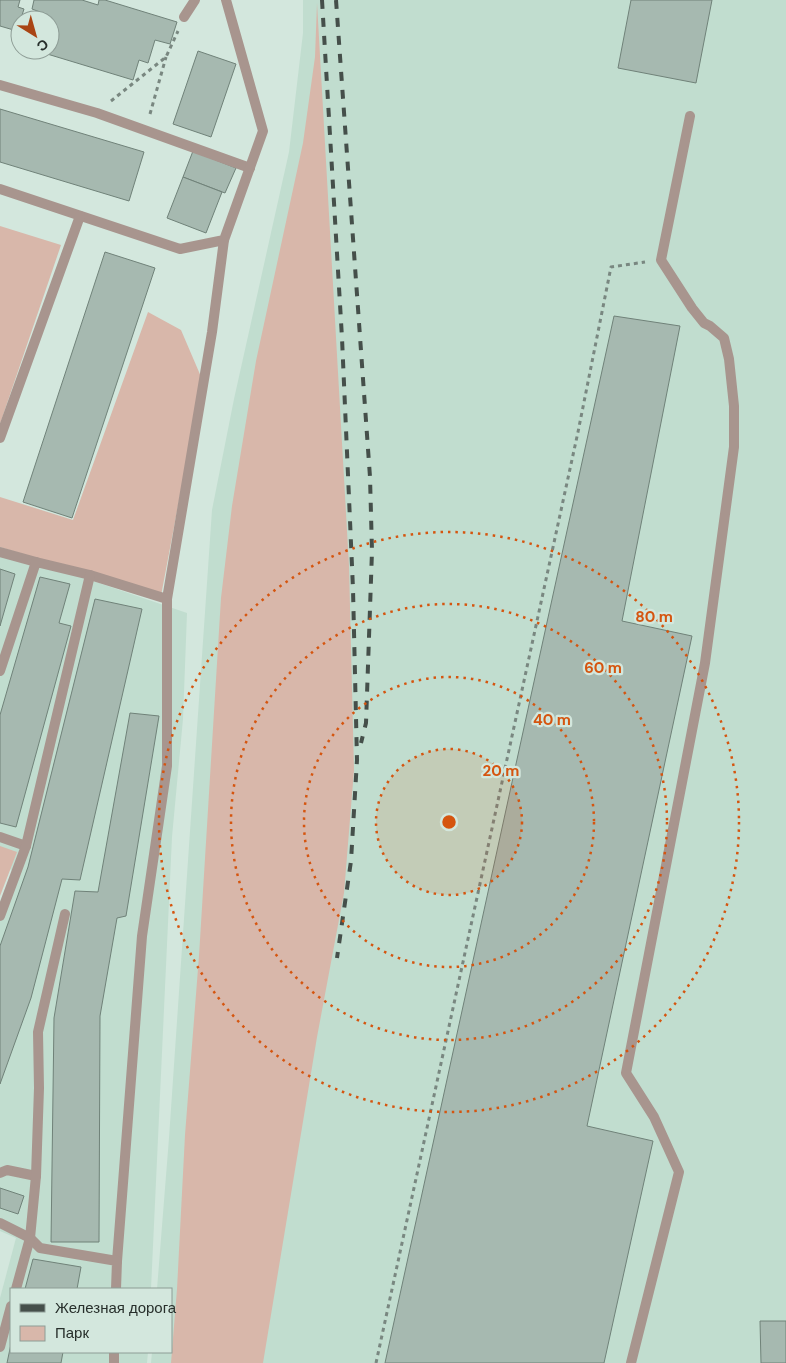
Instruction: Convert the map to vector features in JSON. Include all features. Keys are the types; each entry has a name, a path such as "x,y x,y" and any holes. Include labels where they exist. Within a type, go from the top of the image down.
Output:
{"lane":[{"path":"184,17 196,0"},
{"path":"116,1288 142,936 167,766 167,599 212,332 224,240 263,131 226,0"},
{"path":"0,85 97,113 250,168"},
{"path":"631,1363 679,1172 654,1117 626,1073 705,663 734,447 734,406 729,359 724,338 704,323 660,260 690,116"},
{"path":"0,189 180,249 224,240"},
{"path":"0,438 80,216"},
{"path":"0,552 90,575 167,599"},
{"path":"0,671 36,562"},
{"path":"0,916 26,846 90,575"},
{"path":"0,837 26,846"},
{"path":"16,1288 30,1238 36,1176 39,1088 38,1032 65,914"},
{"path":"0,1173 7,1170 36,1176"},
{"path":"0,1223 30,1238 40,1248 117,1261"},
{"path":"0,1348 10,1310"}],"path":[{"path":"146,130 166,57 184,17"},
{"path":"97,113 166,57"},
{"path":"376,1363 578,432 611,267 660,260"}],"shaded area":[{"path":"303,0 786,0 786,1363 151,1363 152,1353 172,1353 172,1288 157,1288 212,510 234,399 289,152 303,33"},
{"path":"2,550 187,613 183,719 172,837 151,1288 10,1288 10,1353 148,1353 147,1363 0,1363 0,1298 16,1238 0,1231 0,915 17,876 0,859 0,556"}],"green space":[{"path":"317,3 349,566 354,770 344,893 317,1037 263,1363 171,1363 221,598 232,506 256,361 303,143 315,57"},
{"path":"0,226 61,245 0,424"},
{"path":"148,312 181,330 202,379 160,601 90,575 0,547 0,497 73,520"},
{"path":"0,846 17,852 0,896"}],"building":[{"path":"0,0 20,0 18,7 24,10 10,10 10,29 0,26"},
{"path":"34,0 82,0 98,5 99,0 105,0 177,22 170,44 155,40 148,63 139,60 133,80 60,58 60,10 32,9"},
{"path":"631,0 712,0 696,83 618,68"},
{"path":"198,51 236,64 211,137 173,124"},
{"path":"0,109 144,152 129,201 0,162"},
{"path":"193,151 236,168 225,193 183,177"},
{"path":"183,177 222,192 206,233 167,218"},
{"path":"105,252 155,268 72,518 23,502"},
{"path":"614,316 680,326 622,621 692,636 587,1126 653,1141 604,1363 385,1363"},
{"path":"0,569 15,574 0,626"},
{"path":"40,577 70,584 59,623 71,626 16,827 0,823 0,715"},
{"path":"95,599 142,609 80,880 62,879 31,998 0,1084 0,946 28,867"},
{"path":"130,713 159,716 126,916 117,918 100,1016 99,1242 51,1242 54,1018 75,891 98,892"},
{"path":"0,1188 24,1196 18,1214 0,1208"},
{"path":"33,1259 81,1267 77,1288 25,1288"},
{"path":"760,1321 786,1321 786,1363 761,1363"},
{"path":"10,1349 10,1353 63,1353 61,1363 7,1363"}],"railway":[{"path":"322,0 342,338 353,589 357,760 351,861 337,958"},
{"path":"336,0 370,477 372,551 366,723 361,743"}]}
